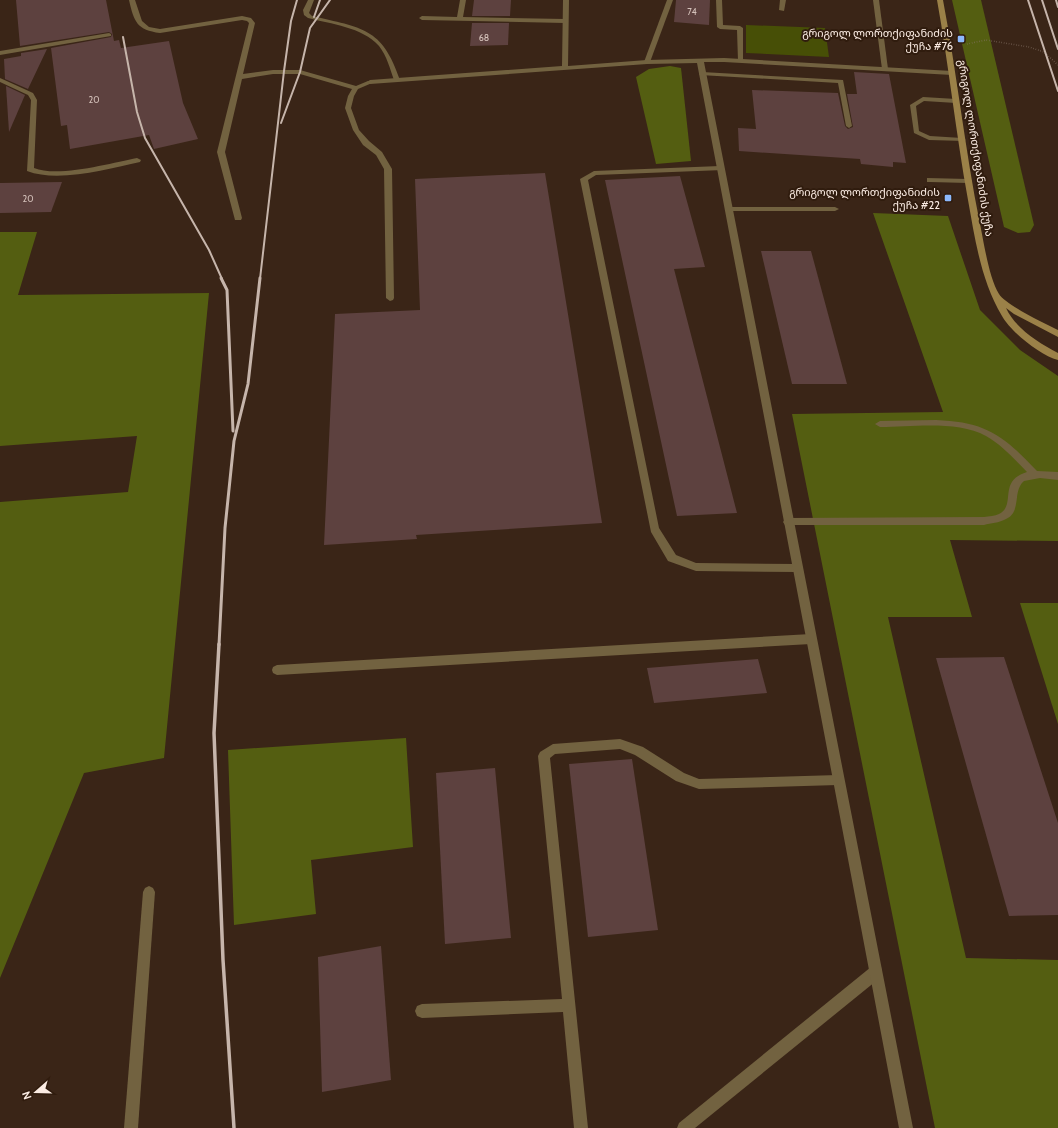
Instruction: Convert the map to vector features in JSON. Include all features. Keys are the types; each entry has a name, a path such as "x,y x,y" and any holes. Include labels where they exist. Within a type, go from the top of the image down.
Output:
{"street":[{"path":"132,0 138,21 143,27 150,30 160,31 242,18 249,19 252,23 221,152 238,218"},
{"path":"311,0 306,10 306,14 310,17 348,27 372,36 386,53 397,80"},
{"path":"460,19 463,0"},
{"path":"565,68 566,0"},
{"path":"647,62 670,0"},
{"path":"719,0 720,27 740,28 741,61"},
{"path":"782,10 783,0"},
{"path":"876,0 885,69"},
{"name":"გრიგოლ ლორთქიფანიძის ქუჩა","path":"940,0 949,48 968,181 985,267 996,297 1007,318 1023,334 1044,350 1058,357"},
{"path":"422,18 565,21"},
{"path":"0,53 109,35"},
{"path":"700,60 906,1128"},
{"path":"390,298 388,169 379,154 366,143 356,130 348,108 351,96 356,88 370,82 647,62 700,60 952,72"},
{"path":"239,77 284,71 300,72 356,88"},
{"path":"702,74 841,81 849,126"},
{"path":"0,80 31,94 34,100 30,169 34,172 63,173 137,160"},
{"path":"956,101 923,99 912,105 916,132 929,138 962,140"},
{"path":"720,168 594,173 584,179 654,529 672,558 696,567 797,568"},
{"path":"930,180 968,181"},
{"path":"728,209 835,209"},
{"path":"996,297 1023,315 1058,334"},
{"path":"880,424 963,424 988,433 1013,452 1034,474"},
{"path":"788,522 984,521 1004,516 1012,507 1014,485 1020,478 1034,474 1058,476"},
{"path":"278,670 811,640"},
{"path":"581,1128 544,756 553,749 620,744 639,751 680,777 699,784 838,780"},
{"path":"131,1128 149,892"},
{"path":"684,1128 876,972"},
{"path":"422,1011 568,1005"}],"path":[{"path":"949,48 986,40 1004,42 1044,52 1058,65"}],"green space":[{"path":"952,0 981,0 1034,225 1030,232 1018,233 1004,227"},
{"path":"746,25 825,28 829,57 746,53"},
{"path":"670,66 681,68 691,161 656,164 636,77 649,69"},
{"path":"873,213 948,216 980,310 1020,350 1058,376 1058,541 950,540 972,617 888,617 966,958 1058,960 1058,1128 935,1128 792,414 943,412"},
{"path":"0,232 37,232 18,295 209,293 164,758 84,773 0,978 0,502 128,492 137,436 0,446"},
{"path":"1020,603 1058,603 1058,724"},
{"path":"406,738 413,847 311,860 316,914 234,925 228,750"}],"building":[{"path":"16,0 106,0 114,41 119,40 121,48 169,41 183,103 198,139 154,149 149,135 70,149 67,125 61,126 51,48 111,37 112,34 109,32 20,46"},
{"path":"474,0 511,0 510,16 472,16"},
{"path":"676,0 710,0 709,25 674,22"},
{"path":"472,23 509,23 508,45 470,46"},
{"path":"47,49 28,89 5,79 4,59 21,56 21,53"},
{"path":"854,72 889,74 906,163 893,162 893,167 861,164 860,159 739,151 738,128 756,129 752,90 838,93 845,126 848,129 853,127 847,94 857,94"},
{"path":"6,86 25,95 9,132"},
{"path":"545,173 602,523 416,535 417,539 324,545 335,314 420,310 415,179"},
{"path":"680,176 705,267 674,269 737,513 677,516 605,180"},
{"path":"62,182 51,212 0,213 0,183"},
{"path":"761,251 811,251 847,384 792,384"},
{"path":"1004,657 1058,823 1058,915 1009,916 936,658"},
{"path":"758,659 767,693 654,703 647,668"},
{"path":"632,759 658,930 588,937 569,764"},
{"path":"495,768 511,938 445,944 436,773"},
{"path":"381,946 391,1080 322,1092 318,957"}],"railway":[{"path":"260,279 284,71 291,21 297,0"},
{"path":"314,17 320,0"},
{"path":"281,123 300,72 310,28 330,0"},
{"path":"1028,0 1058,91"},
{"path":"1042,0 1058,49"},
{"path":"1056,0 1058,7"},
{"path":"123,37 137,112 145,138 209,250 222,279"},
{"path":"221,278 227,290 233,431"},
{"path":"219,645 225,528 234,441 248,384 260,278"},
{"path":"219,644 214,733 223,960 234,1128"}],"place":[{"name":"გრიგოლ ლორთქიფანიძის ქუჩა #76","path":"961,39"},
{"name":"გრიგოლ ლორთქიფანიძის ქუჩა #22","path":"948,198"}]}
